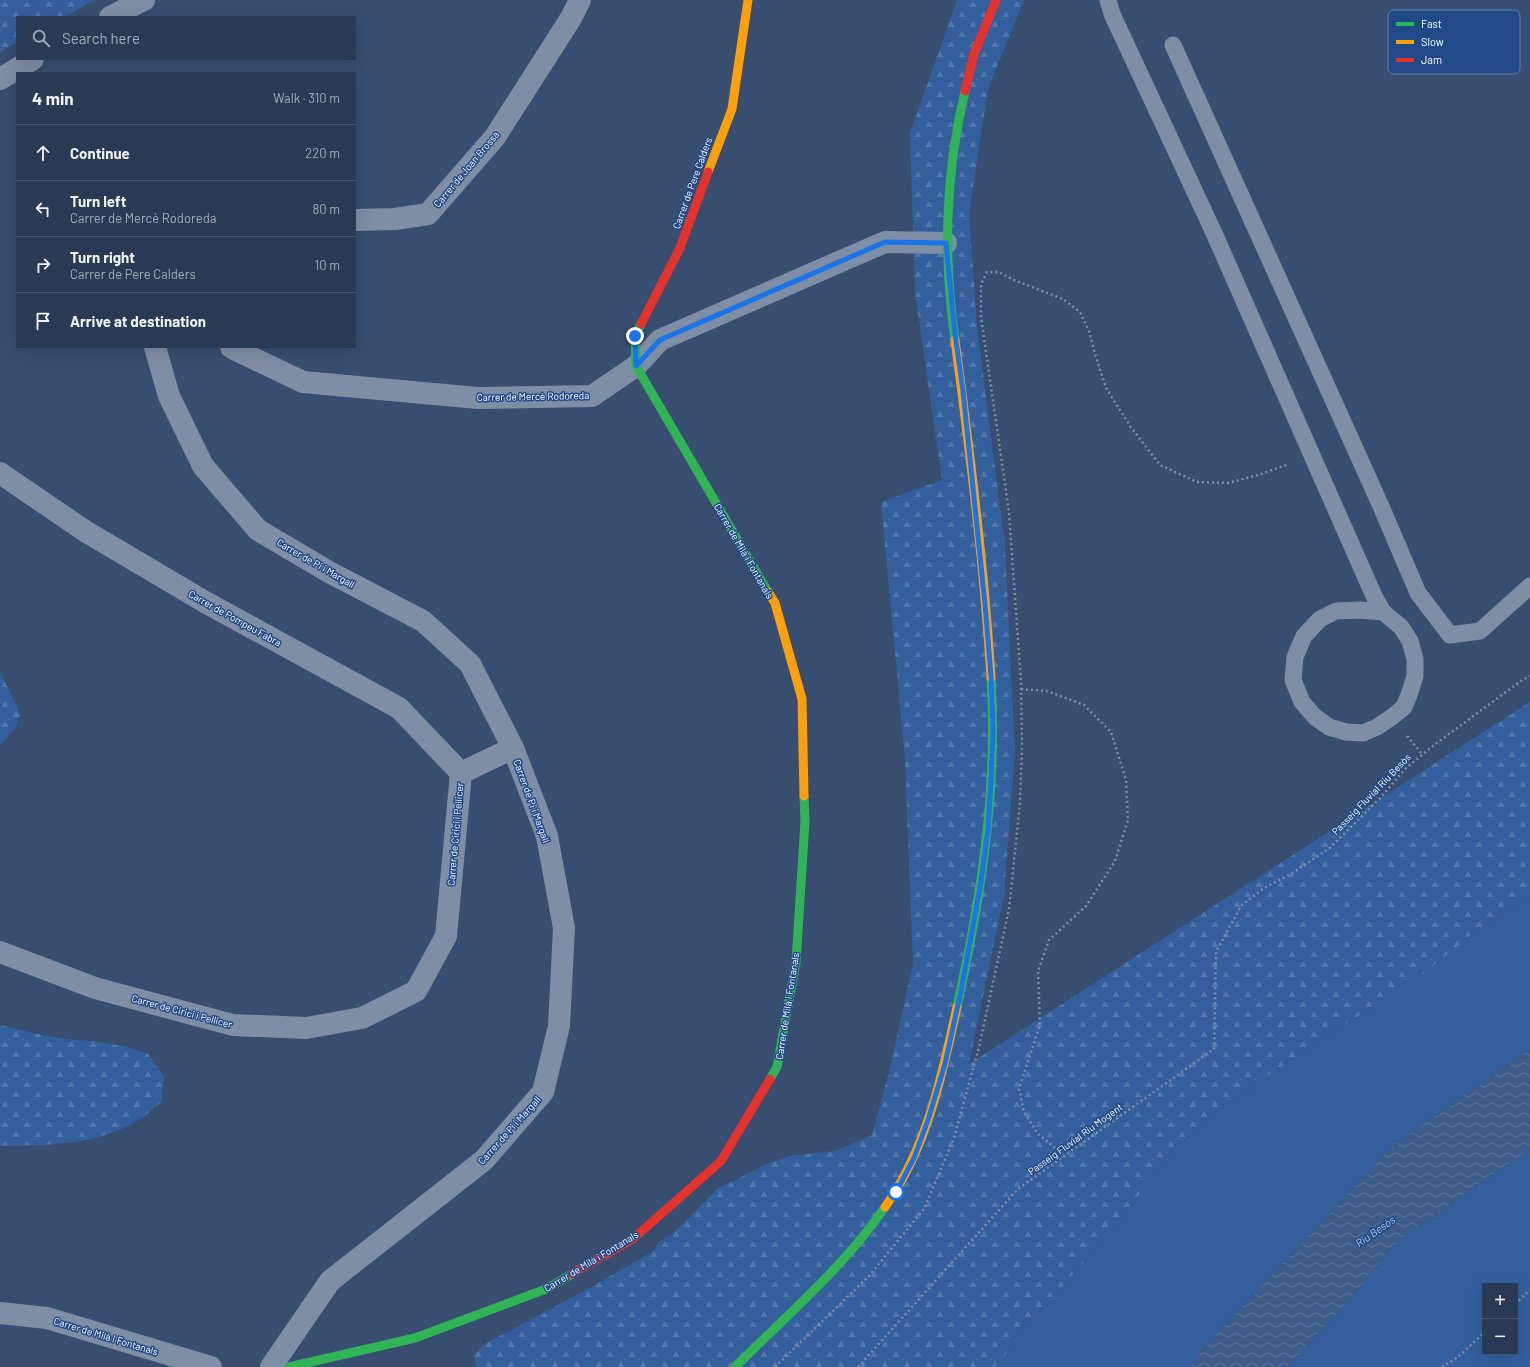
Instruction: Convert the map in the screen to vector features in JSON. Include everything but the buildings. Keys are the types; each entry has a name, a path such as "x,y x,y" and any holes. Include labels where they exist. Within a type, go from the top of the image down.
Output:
{"street":[{"path":"112,16 144,0"},
{"name":"Carrer de Joan Brossa","path":"356,220 395,219 428,214 496,137 571,18 580,0"},
{"name":"Carrer de Pere Calders","path":"636,366 635,336 680,248 732,109 748,0"},
{"path":"736,1367 850,1252 896,1192 914,1158 928,1120 945,1064 961,991 981,882 988,830 993,730 991,676 985,604 946,243 948,190 954,140 973,57 996,0"},
{"path":"0,79 31,60"},
{"name":"Carrer de Mercè Rodoreda","path":"233,348 302,382 478,398 592,396 636,366 660,340 885,242 946,243"},
{"name":"Carrer de Pi i Margall","path":"155,348 169,396 203,466 258,530 329,572 423,621 470,664 512,748 547,836 564,928 559,1026 543,1092 484,1160 330,1281 270,1367"},
{"name":"Carrer de Milà i Fontanals","path":"289,1367 415,1338 546,1289 634,1238 721,1161 777,1067 796,962 805,821 802,699 775,603 636,366"},
{"name":"Carrer de Pompeu Fabra","path":"0,473 85,531 205,602 398,708 461,773"},
{"name":"Carrer de Cirici i Pellicer","path":"0,952 95,988 233,1025 306,1028 362,1018 416,991 446,936 461,773 512,748"},
{"name":"Carrer de Milà i Fontanals","path":"0,1313 47,1318 211,1367"}],"lane":[{"path":"1108,0 1112,14 1214,233 1374,596 1383,612 1401,627 1410,641 1415,659 1415,676 1404,706 1392,717 1377,727 1363,733 1346,732 1329,727 1315,717 1302,702 1293,680 1295,657 1304,636 1320,619 1336,611 1360,610 1383,612"},
{"path":"1172,45 1380,504 1418,593 1450,634 1480,630 1530,586"}],"path":[{"name":"Passeig Fluvial Riu Besòs","path":"1241,906 1264,888 1291,874 1331,847 1382,796 1405,769 1434,745 1530,676"},
{"path":"1021,689 1047,691 1084,705 1111,732 1126,780 1128,820 1115,861 1086,906 1049,940 1038,971 1040,1025 1019,1089 1024,1112 1038,1134 1065,1156"},
{"name":"Passeig Fluvial Riu Mogent","path":"858,1367 1018,1189 1214,1049 1216,952 1241,906"},
{"path":"1518,1301 1530,1290"},
{"path":"1442,1367 1458,1357 1482,1335"}],"green space":[{"path":"0,0 95,0 66,16 16,16 16,43 0,52"},
{"path":"957,0 1024,0 988,89 969,213 977,326 1005,547 1015,752 1004,895 969,1064 1530,702 1530,896 1502,916 1472,934 1423,974 1396,993 1318,1041 1242,1094 1216,1113 1171,1152 1120,1221 1052,1298 1018,1330 1005,1355 995,1367 476,1367 474,1355 483,1345 586,1290 652,1252 660,1241 672,1234 717,1189 767,1164 793,1155 836,1151 872,1135 890,1068 913,964 905,760 881,502 942,480 915,292 910,133"},
{"path":"0,673 20,715 15,728 0,746"},
{"path":"1530,896 1530,1049 1394,1145 1208,1343 1191,1367 995,1367 1005,1355 1018,1330 1052,1298 1120,1221 1171,1152 1216,1113 1242,1094 1318,1041 1372,1008 1472,934 1502,916"},
{"path":"0,1025 65,1039 93,1041 124,1046 148,1054 164,1076 161,1102 137,1121 121,1129 87,1140 53,1144 0,1146"},
{"path":"1530,1149 1530,1367 1287,1367 1354,1295 1392,1247 1411,1231 1438,1215 1463,1195"}],"water":[{"name":"Riu Besòs","path":"1530,1049 1530,1149 1463,1195 1438,1215 1411,1231 1392,1247 1354,1295 1287,1367 1191,1367 1208,1343 1394,1145"}],"traffic: fast":[{"path":"955,340 949,277 948,215 953,154 965,91"},
{"path":"641,324 635,336 636,366 768,592"},
{"path":"957,1007 966,966 986,843 992,761 993,720 991,678"},
{"path":"770,1079 777,1067 796,962 805,821 804,796"},
{"path":"735,1367 833,1271 869,1229 885,1207"},
{"path":"289,1367 415,1338 546,1289 572,1274"}],"traffic: slow":[{"path":"708,172 732,109 748,0"},
{"path":"955,340 985,593 991,678"},
{"path":"768,592 775,603 802,699 804,796"},
{"path":"885,1207 900,1184 912,1161 922,1136 939,1085 957,1007"}],"traffic: jam":[{"path":"965,91 974,54 996,0"},
{"path":"641,324 680,248 708,172"},
{"path":"572,1274 634,1238 721,1161 770,1079"}],"route":[{"path":"635,336 636,366 660,340 885,242 946,243 985,604 991,676 993,730 991,781 988,830 981,882 961,991 945,1064 928,1120 914,1158 896,1192"}]}
